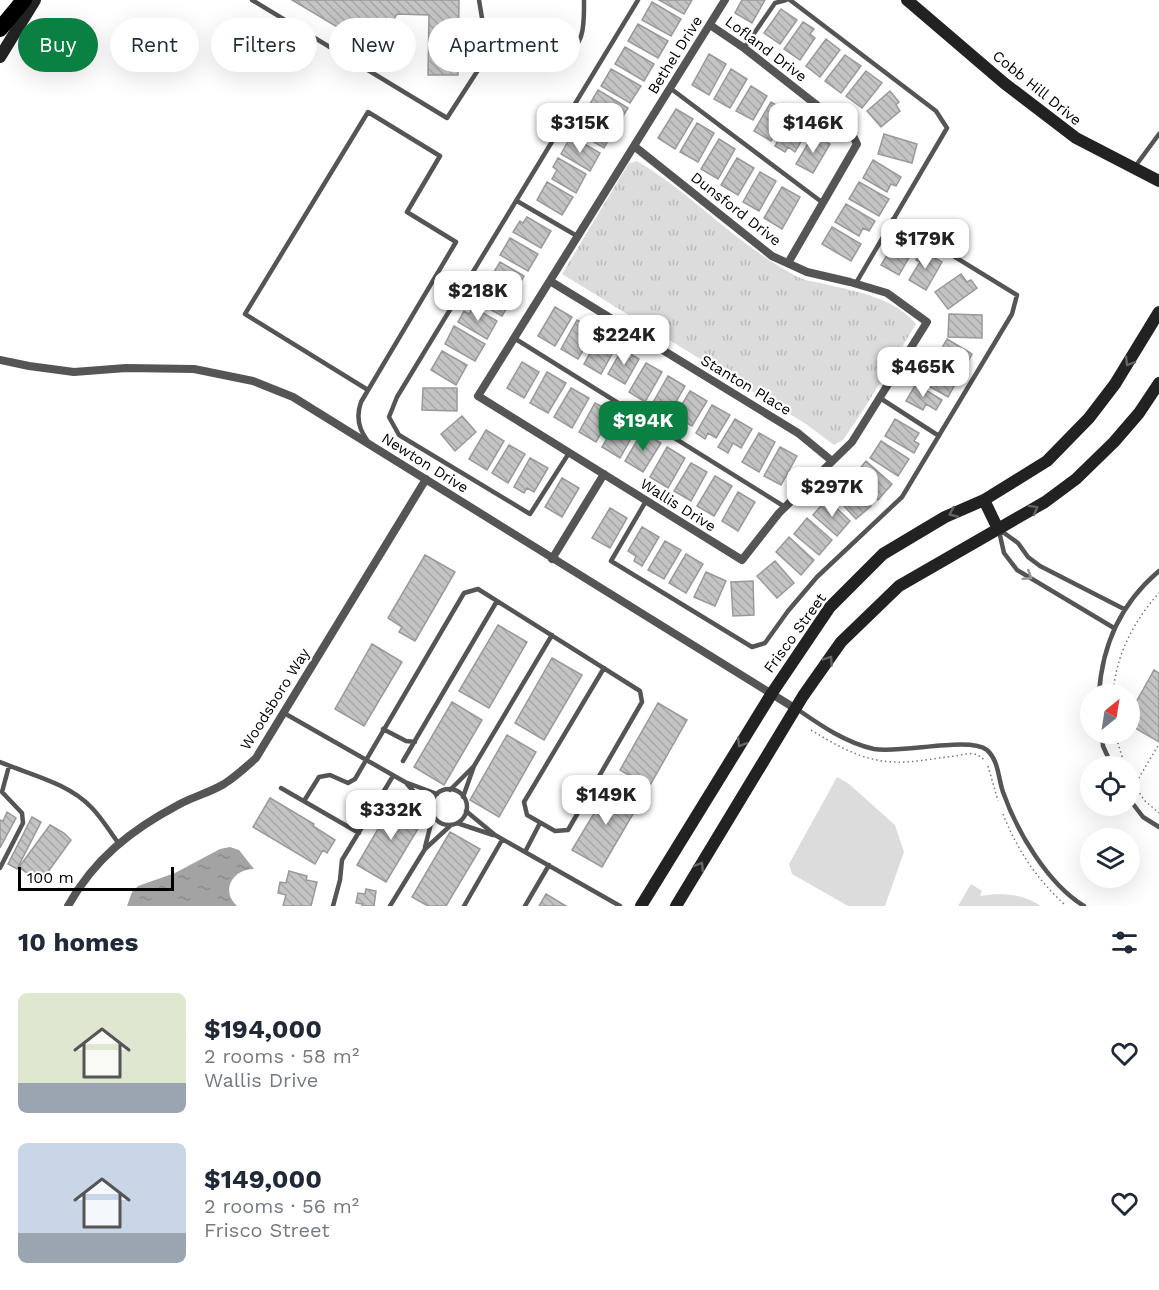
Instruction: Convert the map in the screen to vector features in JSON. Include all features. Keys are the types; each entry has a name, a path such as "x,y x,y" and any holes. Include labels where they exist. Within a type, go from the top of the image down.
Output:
{"highway":[{"path":"0,29 24,0"}],"street":[{"path":"0,57 35,0"},
{"name":"Cobb Hill Drive","path":"907,0 1004,82 1076,138 1159,181"},
{"name":"Bethel Drive","path":"478,396 723,1"},
{"name":"Lofland Drive","path":"710,25 744,48 851,132 857,144 823,203"},
{"name":"Dunsford Drive","path":"634,146 772,256 807,272 887,293 927,322 880,398"},
{"path":"788,263 823,203"},
{"name":"Stanton Place","path":"550,281 798,433 832,461"},
{"name":"Frisco Street","path":"641,906 772,693 830,607 883,554 945,517 984,500 1047,461 1089,418 1115,384 1159,312"},
{"name":"Newton Drive","path":"0,360 74,372 126,368 194,369 253,381 292,397 796,709"},
{"path":"676,906 796,709 841,642 899,586 1045,502 1076,479 1114,442 1139,413 1159,383"},
{"name":"Wallis Drive","path":"478,396 742,560 785,507"},
{"path":"785,507 852,442 880,398"},
{"path":"552,558 604,474"},
{"name":"Woodsboro Way","path":"68,906 88,873 119,844 148,822 179,804 224,784 256,758 426,479"},
{"path":"984,500 998,529"}],"lane":[{"path":"252,0 447,118 476,72"},
{"path":"479,0 482,18"},
{"path":"580,40 584,23 584,0"},
{"path":"569,453 530,514 399,435 389,417 397,396 638,0"},
{"path":"744,48 775,3 788,0 936,111 947,128 856,284"},
{"path":"670,88 823,203"},
{"path":"368,390 245,314 368,112 440,156 407,212 456,242 359,408 361,431 373,446"},
{"path":"1134,169 1159,134"},
{"path":"517,201 578,236"},
{"path":"646,501 611,561 752,647 765,643 817,577 902,497 1012,314 1017,295 893,219"},
{"path":"514,338 785,507"},
{"path":"880,398 939,436"},
{"path":"998,529 1018,543 1040,566 1124,609"},
{"path":"998,529 1004,553 1017,570 1114,628"},
{"path":"1100,684 1101,670 1114,628 1124,609 1148,580 1159,571"},
{"path":"304,801 319,777 330,775 348,783 355,778 464,593 478,589 552,635 604,668 640,691 642,702 568,830 555,831 527,815 524,802 604,668"},
{"path":"404,761 497,601"},
{"path":"390,906 425,849 451,825 458,823 464,817 466,811 463,796 474,766 552,635"},
{"path":"796,709 849,741 874,749 901,751 970,744 985,749 995,759 1003,792 1026,842 1071,898 1084,906"},
{"path":"284,713 393,776 437,794"},
{"path":"383,729 406,741 415,742"},
{"path":"0,762 61,786 78,796 94,809 119,844"},
{"path":"0,868 23,823 22,813 1,793 9,766"},
{"path":"425,849 432,813 431,804 437,794 450,789 474,766"},
{"path":"333,906 340,880 342,860 393,776"},
{"path":"405,782 439,822 451,825"},
{"path":"281,788 359,833"},
{"path":"450,789 463,796"},
{"path":"466,811 502,840 620,906"},
{"path":"1140,813 1159,827"},
{"path":"458,823 495,835"},
{"path":"525,852 540,823"},
{"path":"464,906 502,840"},
{"path":"525,906 549,865"}],"path":[{"path":"1114,684 1125,644 1140,616 1159,593"},
{"path":"1140,776 1159,744"},
{"path":"1140,794 1159,813"}],"green space":[{"path":"637,161 678,189 776,265 804,280 862,293 886,302 897,307 916,324 843,440 834,445 806,424 562,274 629,163"},
{"path":"837,777 849,784 895,825 904,852 885,906 848,906 792,874 789,864"},
{"path":"971,884 982,891 980,896 1012,895 1041,906 958,906"}],"water":[{"path":"230,847 239,850 254,869 240,873 231,882 230,893 237,906 127,906 132,892 138,886 175,873 220,849"}],"building":[{"path":"292,0 459,0 459,18 429,18 429,15 397,14 395,18 329,18 329,22"},
{"path":"659,0 692,0 684,14"},
{"path":"742,0 765,0 752,23 735,13"},
{"path":"652,2 681,19 671,36 642,20"},
{"path":"781,9 797,20 780,44 764,33"},
{"path":"803,22 814,29 810,34 815,38 800,60 784,49"},
{"path":"638,24 668,41 658,58 628,41"},
{"path":"826,39 840,50 820,77 806,66"},
{"path":"625,47 654,64 644,81 615,64"},
{"path":"709,54 726,64 709,95 692,85"},
{"path":"845,55 861,66 841,93 825,81"},
{"path":"611,69 641,86 630,103 601,86"},
{"path":"731,69 747,79 730,108 714,99"},
{"path":"866,71 882,83 862,108 846,96"},
{"path":"428,72 458,72 458,75 428,75"},
{"path":"751,86 767,96 753,120 736,111"},
{"path":"598,90 628,108 617,126 587,109"},
{"path":"890,91 899,102 896,105 900,111 881,127 867,111"},
{"path":"771,102 788,112 771,141 754,131"},
{"path":"676,109 693,119 675,149 658,138"},
{"path":"585,114 614,130 604,148 575,131"},
{"path":"792,118 809,128 795,152 788,147 785,152 775,146"},
{"path":"697,123 714,133 698,162 680,152"},
{"path":"884,134 917,144 912,163 878,154"},
{"path":"813,135 830,144 813,173 796,164"},
{"path":"571,136 600,153 590,171 561,154"},
{"path":"719,139 735,149 718,179 701,169"},
{"path":"558,158 586,174 576,193 552,179 557,170 553,167"},
{"path":"737,158 754,168 738,195 721,185"},
{"path":"873,160 901,177 896,186 891,184 887,192 863,178"},
{"path":"760,172 776,181 759,211 743,202"},
{"path":"547,182 573,197 562,215 537,200"},
{"path":"859,182 889,199 879,216 849,199"},
{"path":"782,187 800,197 782,229 764,218"},
{"path":"846,204 875,221 869,231 863,228 859,236 835,222"},
{"path":"527,217 551,231 541,248 513,232 520,221 523,223"},
{"path":"832,227 861,244 851,261 822,244"},
{"path":"898,237 915,247 899,275 881,265"},
{"path":"510,238 538,254 528,271 500,255"},
{"path":"922,250 942,262 926,290 909,280 920,262 916,260"},
{"path":"500,262 524,276 514,294 489,280"},
{"path":"961,274 967,282 971,280 977,288 948,309 935,292"},
{"path":"482,282 512,299 502,316 472,299"},
{"path":"473,307 497,321 487,339 458,322 464,311 469,314"},
{"path":"555,307 572,317 555,346 538,336"},
{"path":"949,314 982,315 982,338 948,337"},
{"path":"577,320 595,330 578,359 561,349"},
{"path":"454,326 485,344 475,361 445,344"},
{"path":"600,335 617,345 601,374 584,364"},
{"path":"947,339 972,354 961,375 935,360"},
{"path":"622,349 639,359 625,384 608,374"},
{"path":"442,351 467,365 456,385 431,370"},
{"path":"522,362 539,372 524,398 507,388"},
{"path":"929,362 958,379 948,397 918,380"},
{"path":"646,363 662,372 645,402 629,392"},
{"path":"547,372 566,383 548,413 530,403"},
{"path":"668,376 685,386 668,416 651,406"},
{"path":"916,384 942,400 936,410 926,404 923,410 906,401"},
{"path":"423,388 457,388 457,411 422,410"},
{"path":"571,388 589,398 572,428 554,417"},
{"path":"690,391 707,401 692,426 675,416"},
{"path":"595,403 607,409 604,414 610,418 596,442 579,432"},
{"path":"712,405 730,415 716,438 708,433 705,439 696,433"},
{"path":"462,416 476,432 455,451 441,434"},
{"path":"619,418 637,428 620,458 602,447"},
{"path":"735,419 752,429 741,448 733,443 728,453 718,447"},
{"path":"895,419 919,433 914,441 919,444 914,453 885,436"},
{"path":"486,430 504,441 487,470 469,459"},
{"path":"642,432 661,443 643,472 625,461"},
{"path":"759,433 775,442 759,472 742,462"},
{"path":"881,441 909,459 898,476 870,458"},
{"path":"509,445 525,454 508,483 492,473"},
{"path":"667,447 685,458 668,488 650,477"},
{"path":"780,447 797,456 781,485 764,476"},
{"path":"530,458 548,468 534,492 527,488 524,493 514,487"},
{"path":"866,461 892,484 878,500 852,478"},
{"path":"691,463 707,472 691,501 674,491"},
{"path":"715,476 732,486 714,516 697,506"},
{"path":"562,478 579,488 562,517 545,507"},
{"path":"848,481 871,506 856,519 833,494"},
{"path":"738,492 755,502 738,531 722,521"},
{"path":"827,499 850,521 837,536 813,515"},
{"path":"610,508 627,518 610,548 592,538"},
{"path":"807,518 832,540 819,555 794,534"},
{"path":"642,527 659,537 642,566 634,561 636,556 628,551"},
{"path":"789,537 814,560 801,575 776,552"},
{"path":"665,541 681,550 664,579 648,570"},
{"path":"686,554 703,564 686,593 669,583"},
{"path":"425,555 455,572 415,641 399,632 402,627 388,618"},
{"path":"775,561 794,583 777,598 757,576"},
{"path":"706,572 726,581 715,606 694,597"},
{"path":"753,581 754,615 733,616 731,582"},
{"path":"498,625 527,642 489,708 459,691"},
{"path":"372,644 402,662 364,726 335,709"},
{"path":"552,658 582,675 544,740 515,723"},
{"path":"1154,670 1159,673 1159,742 1140,731 1140,695"},
{"path":"452,702 482,720 444,785 414,767"},
{"path":"658,703 687,720 649,787 620,770"},
{"path":"507,735 536,752 499,817 470,800"},
{"path":"611,785 640,802 602,867 572,850"},
{"path":"270,798 314,824 313,826 335,840 327,853 323,850 315,864 253,827"},
{"path":"395,800 425,817 386,882 357,865"},
{"path":"7,812 16,818 0,848 0,820 3,821"},
{"path":"32,817 41,822 17,869 8,864"},
{"path":"50,825 71,840 40,883 19,867"},
{"path":"450,832 480,849 446,906 428,906 412,897"},
{"path":"289,871 307,876 306,880 317,882 311,906 283,906 286,895 278,893 280,882 286,883"},
{"path":"366,889 376,891 374,906 362,906 356,903 358,893 365,894"},
{"path":"546,894 566,906 539,906"}]}
